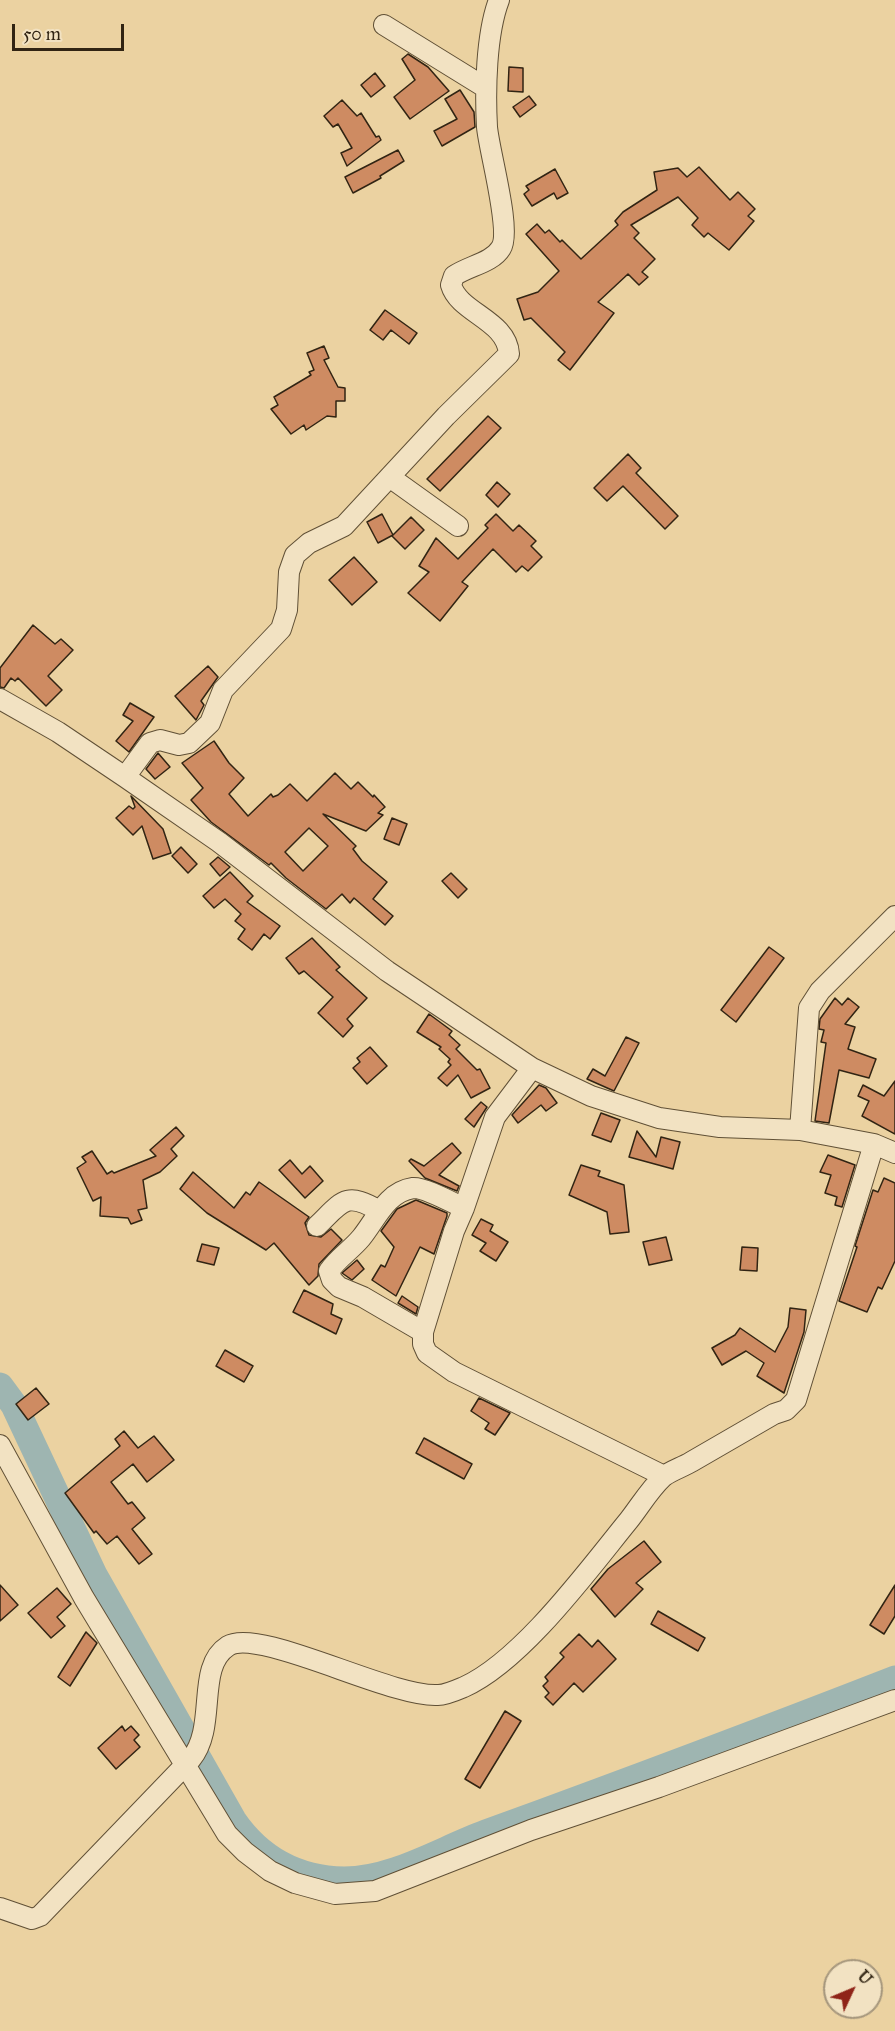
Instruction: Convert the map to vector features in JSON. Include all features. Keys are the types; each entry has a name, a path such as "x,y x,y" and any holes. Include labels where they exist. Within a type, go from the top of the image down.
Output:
{"street":[{"path":"125,777 150,743 160,740 180,745 189,743 210,723 223,690 280,629 286,615 289,572 295,555 309,543 339,530 391,478 446,416 509,354 508,346 494,327 485,317 459,300 451,285 454,276 496,255 504,243 504,225 487,128 486,88 499,0"},
{"path":"384,24 486,88"},
{"path":"391,478 458,526"},
{"path":"0,699 58,732 125,777 219,843 387,971 532,1068 591,1096 659,1118 720,1127 800,1130 874,1144 895,1153"},
{"path":"800,1130 809,1008 820,992 895,916"},
{"path":"532,1068 495,1117 454,1231 423,1332 423,1344 427,1353 454,1372 664,1476"},
{"path":"0,1908 32,1919 40,1916 193,1757 206,1729 210,1674 218,1658 229,1646 246,1642 413,1693 440,1696 466,1686 512,1654 543,1622 664,1476 774,1414 786,1410 796,1400 874,1144"},
{"path":"423,1332 363,1297 339,1287 332,1280 329,1271 362,1236 378,1210 395,1196 414,1188 464,1208"},
{"path":"317,1226 342,1203 352,1199 359,1199 378,1210"},
{"path":"0,1445 143,1699 193,1757 198,1790 227,1834 261,1865 295,1883 335,1894 375,1891 531,1830 659,1787 895,1700"}],"building":[{"path":"408,54 428,67 449,91 410,119 394,97 415,80 402,59"},
{"path":"509,67 523,68 523,92 508,91"},
{"path":"375,73 385,86 371,97 361,85"},
{"path":"460,90 474,112 475,127 442,146 434,131 457,119 445,99"},
{"path":"529,96 536,105 520,117 513,107"},
{"path":"342,100 357,116 361,113 376,137 379,136 381,140 347,166 341,153 352,148 338,124 333,127 324,116"},
{"path":"398,150 404,161 380,176 381,178 353,193 345,177"},
{"path":"699,167 730,200 738,192 755,209 748,216 754,221 729,250 708,233 704,237 692,225 698,218 678,197 631,225 639,233 634,238 655,259 642,272 648,277 639,285 628,274 598,302 614,313 570,370 558,360 565,352 531,318 524,320 517,299 538,292 559,271 526,234 537,224 545,233 549,230 560,242 562,240 581,259 618,225 615,221 623,212 657,190 654,172 678,168 687,177"},
{"path":"555,169 568,193 557,199 554,193 532,206 524,194 529,190 526,186"},
{"path":"385,310 417,333 409,344 391,330 383,340 370,330"},
{"path":"324,346 329,358 324,360 338,387 345,388 345,401 336,401 336,417 327,416 306,430 304,425 291,434 271,409 278,405 274,397 311,375 309,372 314,370 307,353"},
{"path":"488,416 501,428 440,491 427,479"},
{"path":"628,454 641,468 636,473 678,516 665,529 623,486 607,501 594,488"},
{"path":"497,482 510,494 498,507 486,495"},
{"path":"382,514 393,535 378,543 367,522"},
{"path":"496,514 513,531 519,525 536,541 531,546 542,557 528,571 522,566 516,572 493,549 462,582 468,586 440,621 408,593 429,572 419,566 436,538 458,559 488,528 485,525"},
{"path":"411,517 424,530 405,549 392,536"},
{"path":"354,557 377,582 352,605 329,580"},
{"path":"33,625 55,644 61,639 73,650 48,676 62,690 46,706 18,678 15,681 11,678 4,688 0,687 0,668"},
{"path":"208,666 218,677 201,701 204,705 196,720 175,696"},
{"path":"130,703 154,717 129,752 116,741 133,721 123,715"},
{"path":"214,741 229,763 244,778 229,794 248,816 271,794 273,797 278,795 290,784 307,801 335,773 351,789 358,782 385,807 378,813 383,815 366,831 323,814 356,846 353,849 362,861 387,882 373,899 393,916 385,925 354,898 350,903 342,894 326,909 286,878 271,863 269,865 211,822 191,800 203,788 182,763","holes":["309,828 328,846 303,871 285,852"]},
{"path":"158,753 170,767 155,779 146,769"},
{"path":"131,796 163,829 171,853 153,859 142,826 133,835 116,818 129,806 133,809 135,807"},
{"path":"392,818 407,824 399,845 384,839"},
{"path":"181,847 197,864 188,873 172,856"},
{"path":"218,857 230,867 220,876 210,864"},
{"path":"230,872 253,896 247,902 280,926 270,939 264,934 252,950 238,939 245,929 235,921 241,914 225,899 214,908 203,896"},
{"path":"451,873 467,889 458,898 442,881"},
{"path":"312,938 340,967 336,970 367,998 347,1019 353,1026 343,1037 318,1013 333,997 304,971 299,974 286,958"},
{"path":"769,947 784,958 736,1022 721,1010"},
{"path":"835,998 842,1005 848,998 859,1007 845,1024 855,1027 848,1049 876,1059 869,1078 839,1070 829,1123 815,1121 826,1043 821,1042 824,1030 819,1029 820,1019"},
{"path":"429,1014 452,1031 449,1035 460,1045 456,1049 477,1070 480,1069 490,1088 471,1098 458,1075 447,1086 438,1078 451,1065 448,1062 450,1059 439,1049 441,1047 417,1032"},
{"path":"626,1037 639,1043 614,1091 587,1079 593,1069 605,1076"},
{"path":"370,1047 387,1066 367,1084 353,1068 360,1062 357,1058"},
{"path":"895,1081 895,1134 862,1116 869,1101 858,1096 863,1085 884,1096"},
{"path":"539,1085 546,1088 557,1103 546,1111 541,1105 518,1123 512,1115"},
{"path":"481,1102 487,1107 474,1127 465,1119"},
{"path":"601,1113 620,1120 611,1142 592,1135"},
{"path":"176,1127 184,1136 171,1149 177,1156 160,1172 143,1180 147,1208 138,1210 142,1220 131,1224 128,1218 100,1216 101,1197 93,1201 77,1168 86,1162 82,1157 92,1151 107,1174 112,1171 114,1173 156,1156 150,1150"},
{"path":"637,1131 656,1157 661,1137 680,1142 673,1169 629,1157"},
{"path":"452,1143 461,1153 439,1175 459,1186 457,1191 425,1178 409,1161 411,1159 424,1166"},
{"path":"828,1155 855,1165 842,1207 835,1205 837,1197 825,1193 831,1175 820,1172"},
{"path":"290,1160 302,1174 310,1166 323,1181 305,1198 279,1170"},
{"path":"581,1165 600,1171 598,1176 624,1185 629,1232 610,1234 607,1212 569,1195"},
{"path":"193,1172 234,1208 246,1192 250,1195 259,1182 309,1217 305,1223 309,1235 321,1237 331,1229 342,1240 319,1264 318,1276 309,1285 274,1243 266,1250 207,1213 180,1189"},
{"path":"884,1178 895,1183 895,1261 882,1289 878,1287 867,1312 839,1301 873,1190 878,1192"},
{"path":"416,1200 447,1213 447,1216 434,1254 420,1247 396,1296 372,1280 381,1265 385,1267 394,1247 381,1231 397,1209"},
{"path":"481,1219 493,1225 490,1231 508,1242 496,1261 480,1251 486,1243 472,1235"},
{"path":"666,1237 672,1260 649,1265 643,1242"},
{"path":"202,1244 219,1248 214,1265 197,1261"},
{"path":"742,1247 758,1248 757,1271 740,1270"},
{"path":"357,1260 364,1269 352,1280 342,1273"},
{"path":"304,1290 333,1304 331,1314 342,1319 336,1334 293,1312"},
{"path":"402,1296 418,1307 416,1314 398,1303"},
{"path":"790,1308 806,1310 804,1332 784,1393 757,1376 764,1363 746,1351 722,1365 712,1348 735,1335 740,1328 775,1352 788,1327"},
{"path":"225,1350 253,1366 244,1382 216,1366"},
{"path":"36,1388 49,1404 28,1420 16,1404"},
{"path":"479,1398 510,1413 495,1435 485,1429 489,1423 471,1411"},
{"path":"124,1431 138,1448 154,1436 174,1460 147,1482 133,1464 111,1482 128,1504 132,1502 145,1518 132,1529 152,1554 139,1564 117,1536 107,1544 96,1531 94,1533 65,1493 120,1446 115,1439"},
{"path":"424,1438 472,1464 464,1479 416,1453"},
{"path":"644,1541 661,1562 636,1583 643,1589 615,1617 591,1589 608,1569"},
{"path":"0,1585 18,1605 0,1621"},
{"path":"895,1585 895,1616 884,1634 870,1625"},
{"path":"57,1588 71,1604 57,1617 65,1626 51,1638 28,1613"},
{"path":"658,1611 705,1638 698,1651 651,1624"},
{"path":"86,1632 97,1643 70,1686 58,1677"},
{"path":"579,1634 592,1647 598,1640 616,1659 583,1692 574,1683 553,1705 545,1697 549,1693 543,1686 548,1681 545,1677 564,1657 560,1653"},
{"path":"505,1711 521,1721 480,1788 465,1779"},
{"path":"122,1726 125,1731 131,1726 139,1735 134,1740 140,1747 116,1769 98,1748"}],"waterway":[{"path":"0,1386 14,1405 94,1575 233,1820 243,1833 267,1855 295,1871 310,1876 344,1880 362,1879 398,1870 486,1833 895,1679"}]}
